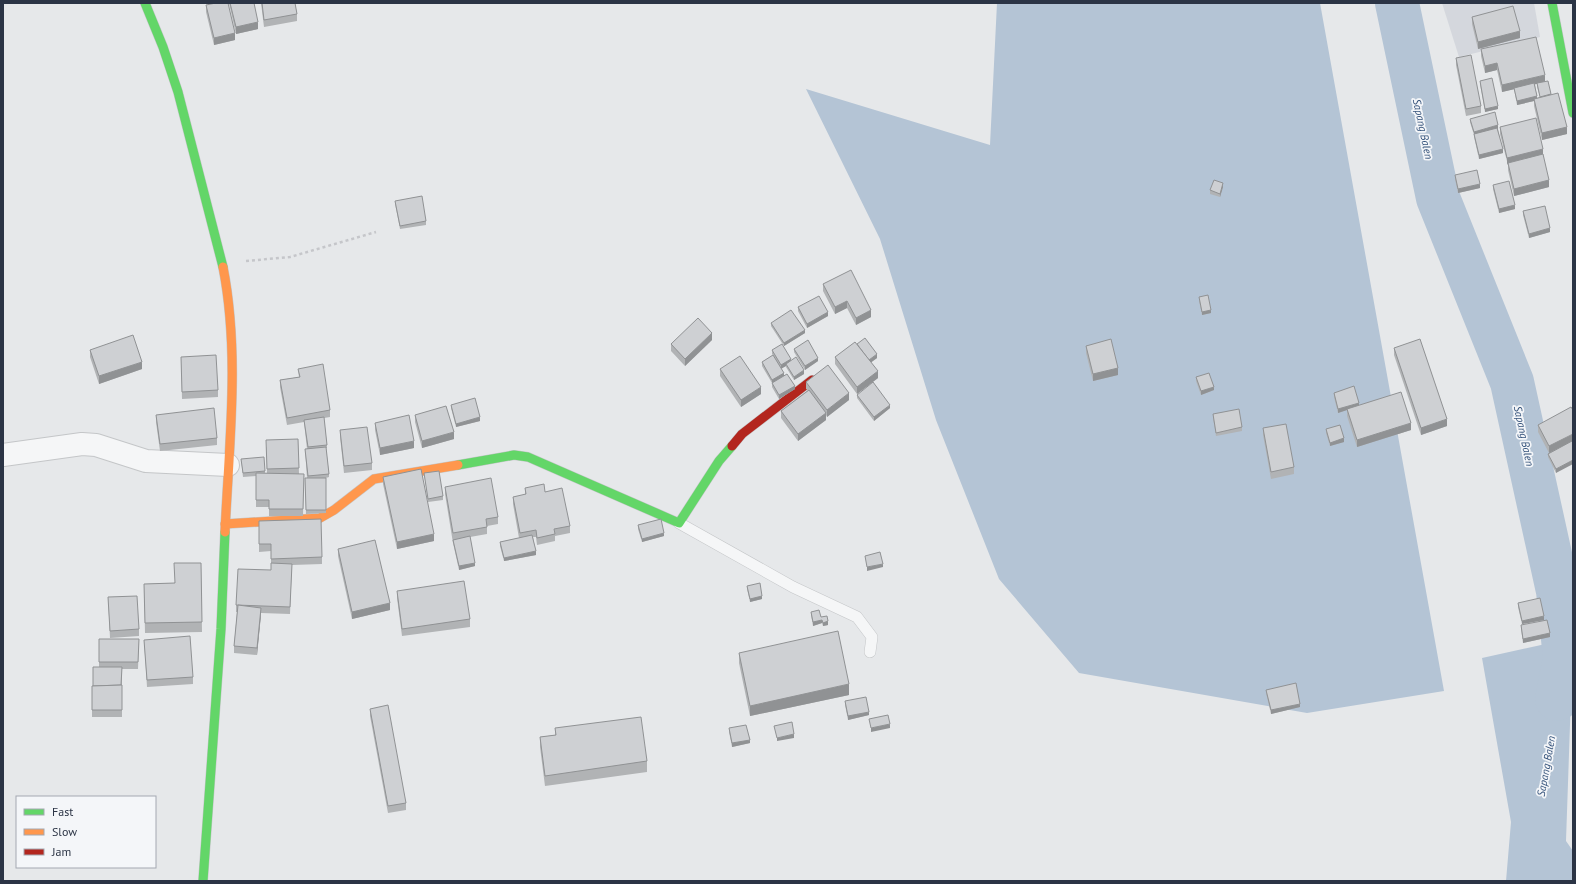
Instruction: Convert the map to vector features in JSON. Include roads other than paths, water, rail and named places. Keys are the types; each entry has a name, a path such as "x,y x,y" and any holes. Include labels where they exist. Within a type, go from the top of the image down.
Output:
{"street":[{"path":"145,3 174,76 222,263 233,321 221,629 203,881"},
{"path":"1552,3 1573,114"},
{"path":"225,524 320,518 329,515 363,485 374,479 514,455 528,458 679,523 719,461 742,434 812,380"},
{"path":"3,455 82,444 96,445 146,461 228,466"}],"lane":[{"path":"679,523 793,587 857,617 872,637 870,652"}],"water":[{"path":"997,3 1320,3 1444,691 1307,713 1079,673 999,579 936,420 880,239 806,89 990,145"},
{"path":"1573,638 1566,841 1573,851 1573,881 1506,881 1511,822 1482,658"}],"waterway":[{"name":"Sapang Balen","path":"1397,3 1438,198 1512,382 1558,591 1565,658 1557,699"}]}
